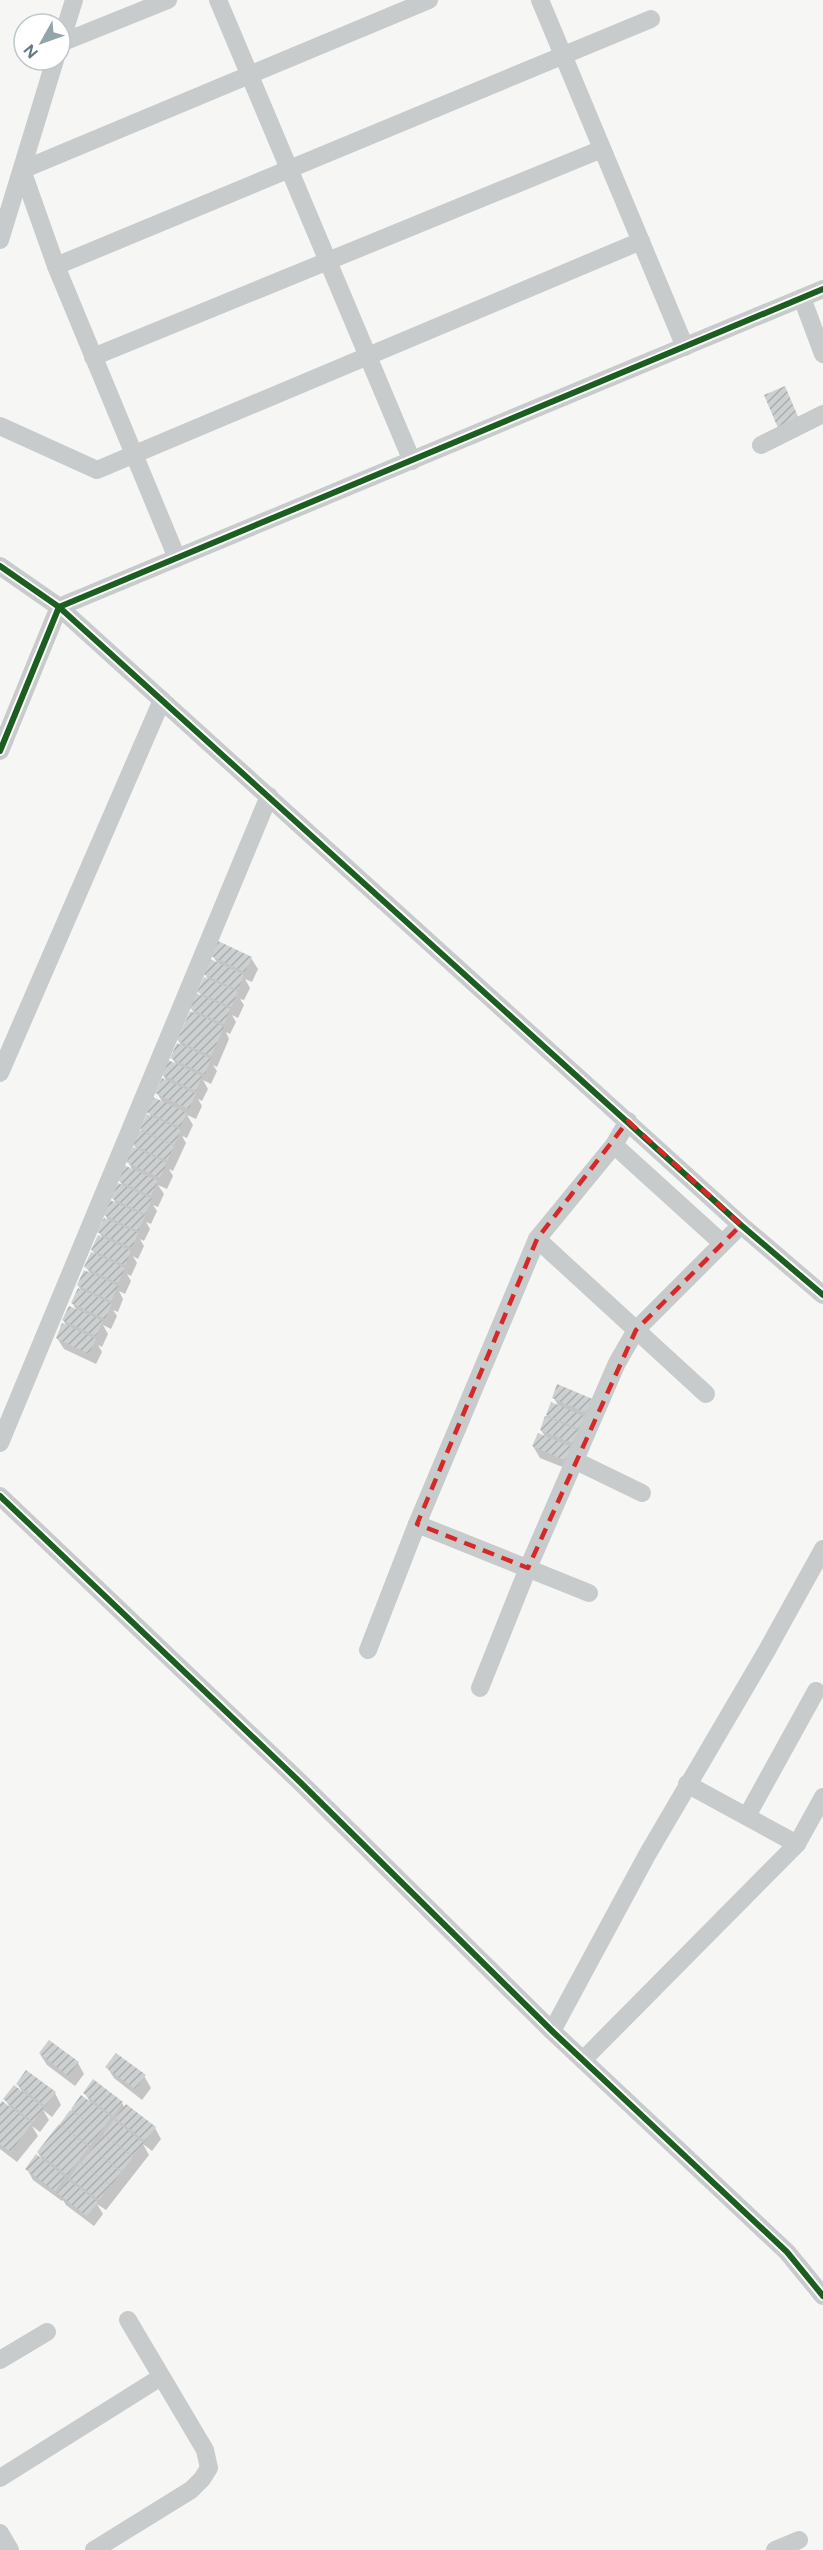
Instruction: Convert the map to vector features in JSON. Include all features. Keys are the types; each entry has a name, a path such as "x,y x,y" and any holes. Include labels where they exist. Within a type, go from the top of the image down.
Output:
{"street":[{"path":"72,39 168,0"},
{"path":"218,0 412,461"},
{"path":"22,170 429,0"},
{"path":"540,0 685,347"},
{"path":"56,266 651,20"},
{"path":"0,240 51,72"},
{"path":"93,357 602,149"},
{"path":"22,170 56,266 177,558"},
{"path":"0,426 97,471 641,241"},
{"path":"0,751 59,607 823,289"},
{"path":"802,298 823,354"},
{"path":"761,445 823,414"},
{"path":"2,574 59,607 741,1225 823,1295"},
{"path":"0,1073 162,700"},
{"path":"0,1443 269,796"},
{"path":"368,1650 417,1524 537,1239 614,1145 628,1121"},
{"path":"614,1145 722,1243"},
{"path":"480,1688 528,1568 618,1363 636,1330 741,1225"},
{"path":"537,1239 706,1394"},
{"path":"576,1461 642,1493"},
{"path":"0,1496 301,1784 552,2031 787,2252 823,2296"},
{"path":"417,1524 589,1593"},
{"path":"552,2031 687,1784 766,1652 823,1549"},
{"path":"747,1816 816,1691"},
{"path":"687,1784 797,1844"},
{"path":"583,2060 797,1844 823,1797"},
{"path":"94,2550 190,2490 208,2468 205,2450 128,2320"},
{"path":"0,2360 47,2332"},
{"path":"0,2478 161,2377"},
{"path":"0,2533 10,2550"},
{"path":"775,2550 799,2540"}],"highlighted area":[{"path":"628,1121 741,1225 636,1330 528,1568 417,1524 537,1239"}],"building":[{"path":"785,386 799,419 778,428 764,395"},
{"path":"218,941 252,957 245,972 211,956"},
{"path":"210,959 244,975 238,990 203,974"},
{"path":"204,977 238,992 231,1007 197,992"},
{"path":"196,993 230,1009 224,1024 189,1008"},
{"path":"190,1011 224,1027 211,1056 177,1040"},
{"path":"177,1043 211,1059 205,1074 170,1058"},
{"path":"168,1060 202,1076 196,1091 162,1075"},
{"path":"162,1078 196,1094 189,1109 155,1093"},
{"path":"153,1097 187,1113 180,1127 146,1112"},
{"path":"147,1114 181,1130 174,1145 140,1129"},
{"path":"139,1130 174,1146 167,1161 133,1145"},
{"path":"133,1147 167,1163 160,1178 126,1162"},
{"path":"124,1165 158,1181 151,1196 117,1180"},
{"path":"118,1183 152,1199 145,1214 111,1198"},
{"path":"110,1200 145,1216 138,1231 104,1215"},
{"path":"104,1218 138,1233 132,1248 97,1232"},
{"path":"98,1235 131,1251 125,1265 91,1250"},
{"path":"91,1252 125,1268 118,1283 84,1267"},
{"path":"84,1270 118,1286 111,1301 77,1285"},
{"path":"78,1288 112,1304 105,1319 71,1303"},
{"path":"69,1306 103,1321 96,1336 62,1320"},
{"path":"62,1323 96,1339 89,1354 56,1338"},
{"path":"557,1384 595,1400 589,1414 552,1398"},
{"path":"551,1402 588,1418 583,1431 546,1415"},
{"path":"545,1416 582,1432 577,1445 540,1430"},
{"path":"538,1433 574,1448 569,1462 532,1446"},
{"path":"49,2040 79,2062 68,2076 39,2053"},
{"path":"116,2053 146,2075 135,2089 105,2067"},
{"path":"26,2070 56,2092 45,2106 16,2084"},
{"path":"93,2079 123,2102 113,2116 83,2093"},
{"path":"14,2085 44,2108 33,2122 3,2099"},
{"path":"81,2095 111,2117 90,2146 60,2124 70,2110 96,2128 71,2109"},
{"path":"2,2101 32,2123 11,2152 0,2144 0,2104"},
{"path":"126,2104 156,2127 145,2141 115,2118"},
{"path":"114,2120 144,2143 133,2156 103,2134"},
{"path":"59,2124 89,2147 67,2175 37,2152"},
{"path":"103,2135 133,2157 122,2171 92,2149"},
{"path":"92,2149 121,2172 111,2186 81,2163"},
{"path":"36,2154 65,2177 55,2191 25,2169"},
{"path":"80,2163 110,2186 99,2200 69,2178"},
{"path":"68,2180 98,2202 87,2216 57,2193"}],"cycle path":[{"path":"0,751 59,607 823,289"},
{"path":"0,566 59,607 741,1225 823,1295"},
{"path":"0,1496 301,1783 552,2031 787,2252 823,2296"}]}
